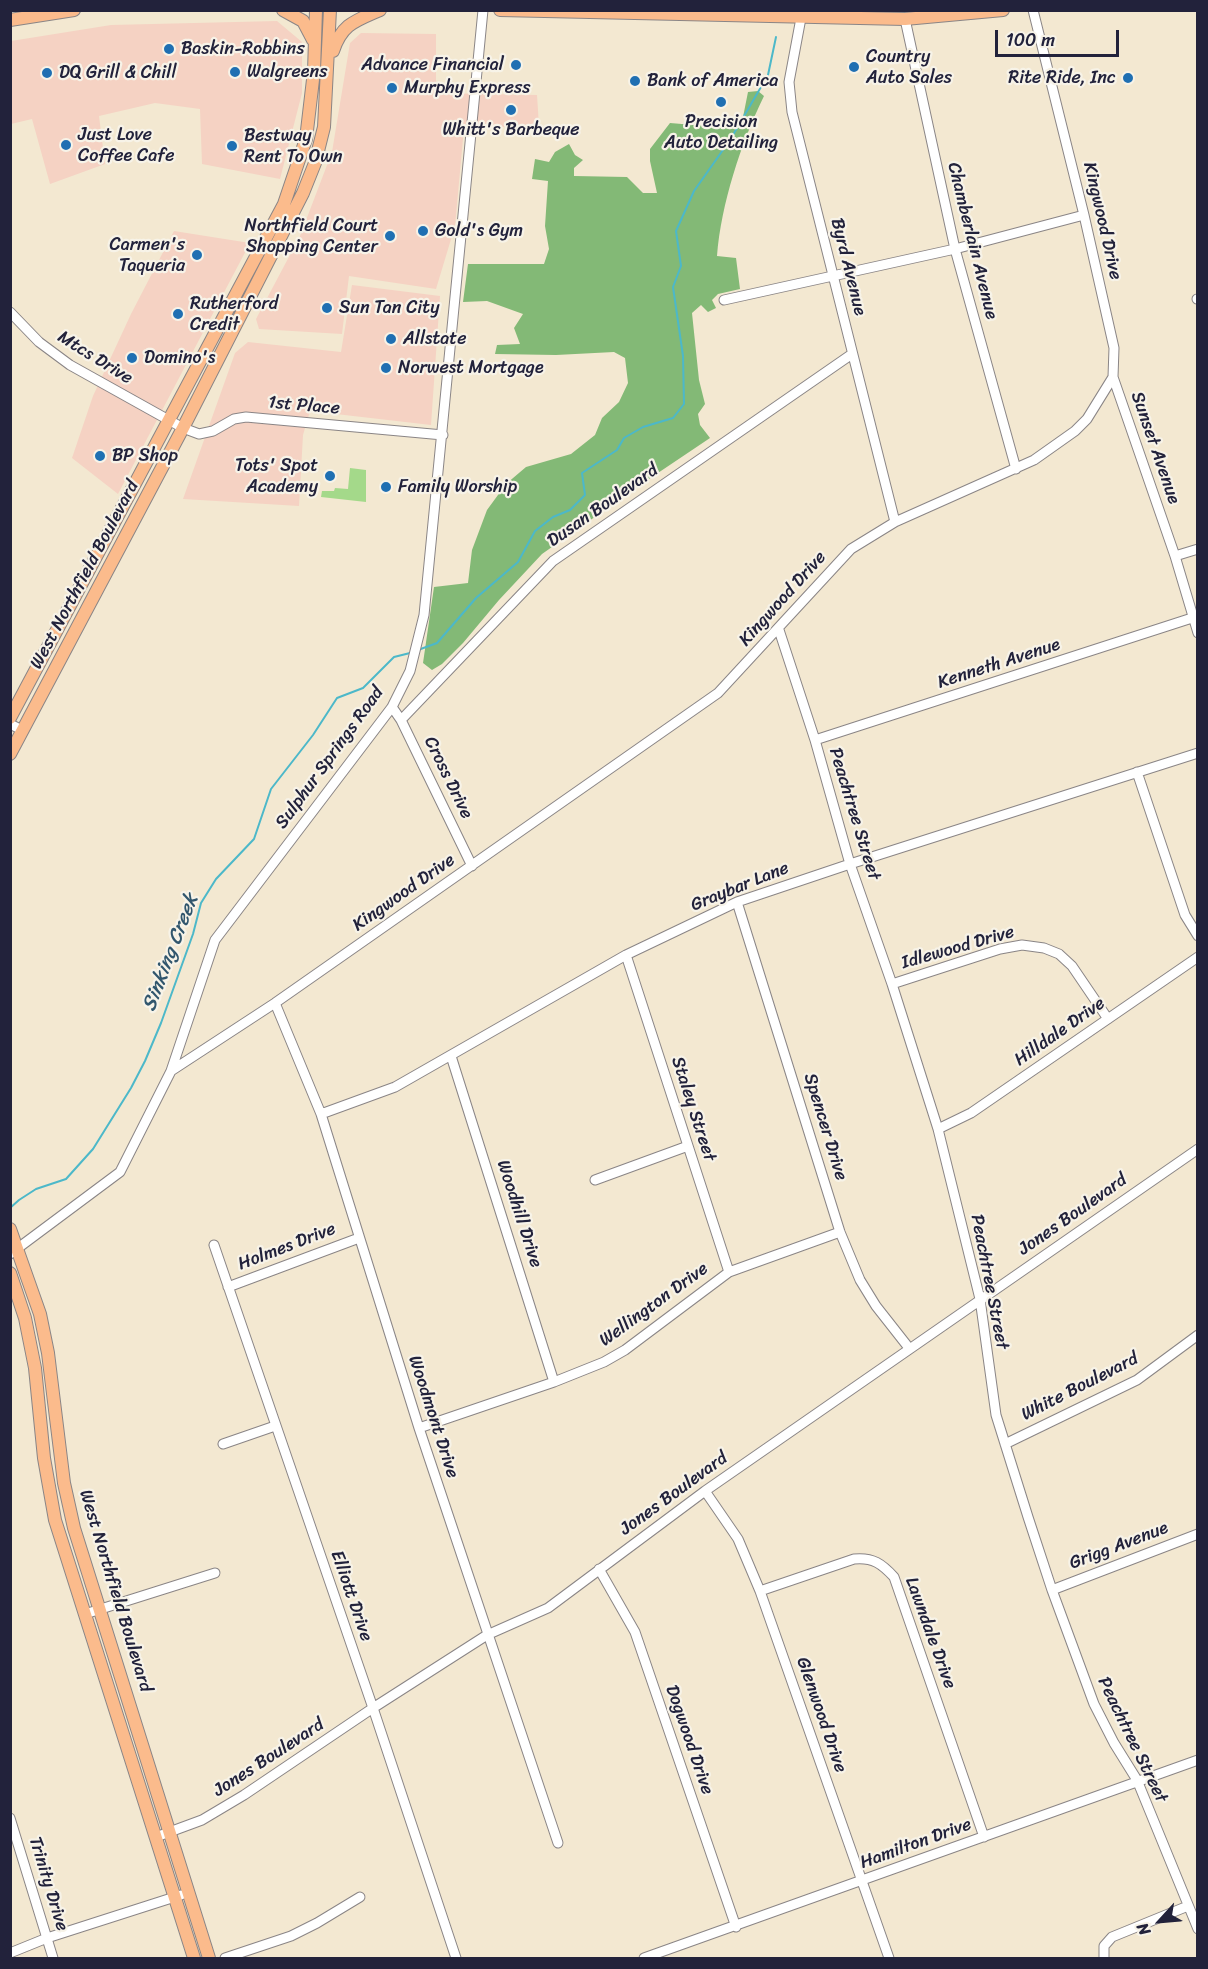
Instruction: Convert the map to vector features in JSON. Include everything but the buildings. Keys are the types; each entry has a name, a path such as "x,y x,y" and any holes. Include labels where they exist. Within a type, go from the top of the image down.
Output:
{"main road":[{"path":"10,20 74,10"},
{"path":"283,10 303,21 308,27 315,51"},
{"name":"West Northfield Boulevard","path":"10,718 284,204 306,139 315,51 316,10"},
{"name":"West Northfield Boulevard","path":"10,754 183,428 303,194 315,163 324,127 330,10"},
{"path":"328,64 344,28 380,10"},
{"path":"500,10 905,19 1003,10"},
{"path":"46,652 61,660"},
{"name":"West Northfield Boulevard","path":"10,1229 14,1251 40,1314 48,1353 66,1494 74,1528 209,1959"},
{"name":"West Northfield Boulevard","path":"10,1273 25,1318 35,1368 44,1458 55,1520 194,1959"}],"street":[{"name":"Sulphur Springs Road","path":"14,1251 120,1172 171,1071 215,940 392,706 415,656 424,615 443,435 483,10"},
{"name":"Kingwood Drive","path":"171,1071 275,1003 718,693 851,549 896,522 1016,469 1050,450 1076,431 1087,419 1113,377 1114,348 1084,215 1033,10"},
{"name":"Byrd Avenue","path":"801,18 789,82 792,112 896,522"},
{"name":"Chamberlain Avenue","path":"905,19 955,249 1016,469"},
{"path":"724,300 833,274 955,249 1084,215"},
{"name":"Mtcs Drive","path":"10,312 39,342 70,365 169,420"},
{"name":"Dusan Boulevard","path":"401,720 553,561 852,354"},
{"name":"Sunset Avenue","path":"1113,377 1175,556 1197,633"},
{"name":"1st Place","path":"169,420 199,434 213,431 234,419 246,417 443,435"},
{"path":"1175,556 1197,549"},
{"name":"Kenneth Avenue","path":"815,740 1192,618"},
{"name":"Peachtree Street","path":"778,630 815,740 850,864 892,984 938,1129 980,1299 996,1415 1052,1590 1094,1704 1137,1780 1197,1929"},
{"name":"Cross Drive","path":"392,706 472,866"},
{"path":"10,724 22,730"},
{"name":"Graybar Lane","path":"321,1114 395,1087 626,956 737,902 1197,753"},
{"path":"1137,772 1185,915 1197,936"},
{"name":"Spencer Drive","path":"737,902 840,1232 860,1280 876,1306 909,1348"},
{"name":"Idlewood Drive","path":"892,984 1000,949 1022,945 1044,948 1059,954 1072,966 1108,1019"},
{"name":"Staley Street","path":"626,956 729,1272"},
{"name":"Hilldale Drive","path":"938,1129 971,1113 1197,957"},
{"name":"Woodmont Drive","path":"275,1003 321,1114 419,1428 558,1843"},
{"name":"Woodhill Drive","path":"451,1056 554,1382"},
{"path":"595,1180 688,1146"},
{"name":"Jones Boulevard","path":"156,1837 202,1820 244,1795 487,1635 548,1608 705,1491 1197,1149"},
{"name":"Wellington Drive","path":"419,1428 554,1382 604,1362 625,1350 729,1272 840,1232"},
{"name":"Holmes Drive","path":"228,1287 359,1238"},
{"name":"Elliott Drive","path":"214,1245 373,1708 456,1959"},
{"name":"White Boulevard","path":"1005,1444 1137,1380 1197,1335"},
{"path":"223,1444 276,1426"},
{"name":"Glenwood Drive","path":"705,1491 738,1539 760,1591 889,1959"},
{"name":"Grigg Avenue","path":"1052,1590 1197,1534"},
{"name":"Lawndale Drive","path":"760,1591 854,1559 875,1560 885,1567 894,1578 984,1837"},
{"name":"Dogwood Drive","path":"599,1569 635,1632 736,1927"},
{"path":"85,1614 215,1573"},
{"name":"Hamilton Drive","path":"645,1959 1197,1760"},
{"name":"Trinity Drive","path":"10,1818 53,1959"},
{"path":"10,1953 47,1938 189,1892"},
{"path":"225,1959 291,1936 360,1897"},
{"path":"1104,1959 1104,1946 1112,1937 1188,1906"}],"shaded area":[{"path":"277,21 302,42 302,93 280,179 202,164 200,109 155,103 99,116 105,164 50,184 32,119 11,124 11,41 111,25"},
{"path":"361,33 436,34 436,93 537,95 539,126 464,128 455,226 436,289 349,276 342,334 259,329 256,319 300,236 332,152 350,43"},
{"path":"174,231 250,243 118,494 72,458 93,396 131,314"},
{"path":"352,285 440,296 431,425 310,411 303,435 299,506 183,499 235,353 248,342 341,352"}],"green space":[{"path":"758,91 764,96 733,174 719,236 717,256 736,258 740,289 718,294 712,300 716,308 708,312 701,305 692,313 699,380 705,404 698,414 700,425 710,438 542,554 463,643 442,664 432,670 423,663 434,587 468,583 472,550 487,510 506,484 526,467 571,454 595,435 602,418 619,402 628,383 625,358 614,352 556,355 495,354 497,345 520,344 514,328 523,314 487,301 463,302 468,264 544,264 549,249 545,226 548,181 532,179 535,159 549,162 555,152 569,144 575,155 583,160 574,168 574,176 627,177 643,193 657,193 650,161 650,149 670,123 730,128 743,117 748,92"},
{"path":"350,468 366,470 366,502 321,497 322,491 334,491 335,488 348,489"}],"waterway":[{"name":"Sinking Creek","path":"418,650 437,643 476,598 518,562 535,531 553,517 570,510 585,495 582,473 617,450 624,438 643,427 673,418 684,404 683,356 673,287 681,266 676,231 694,191 730,140 768,75 776,37"},
{"name":"Sinking Creek","path":"10,1208 36,1189 66,1179 93,1149 131,1088 161,1023 193,934 201,903 216,879 254,839 271,789 313,735 337,698 363,688 394,657 410,653"}],"place":[{"name":"Baskin-Robbins","path":"169,49"},
{"name":"Advance Financial","path":"516,65"},
{"name":"Country Auto Sales","path":"854,67"},
{"name":"Walgreens","path":"235,72"},
{"name":"DQ Grill & Chill","path":"47,73"},
{"name":"Rite Ride, Inc","path":"1128,78"},
{"name":"Bank of America","path":"635,81"},
{"name":"Murphy Express","path":"392,88"},
{"name":"Precision Auto Detailing","path":"721,102"},
{"name":"Whitt's Barbeque","path":"511,110"},
{"name":"Just Love Coffee Cafe","path":"66,145"},
{"name":"Bestway Rent To Own","path":"232,146"},
{"name":"Gold's Gym","path":"423,231"},
{"name":"Northfield Court Shopping Center","path":"390,236"},
{"name":"Carmen's Taqueria","path":"197,255"},
{"name":"Sun Tan City","path":"327,308"},
{"name":"Rutherford Credit","path":"178,314"},
{"name":"Allstate","path":"391,339"},
{"name":"Domino's","path":"132,358"},
{"name":"Norwest Mortgage","path":"386,368"},
{"name":"BP Shop","path":"100,456"},
{"name":"Tots' Spot Academy","path":"330,476"},
{"name":"Family Worship","path":"386,487"}]}
